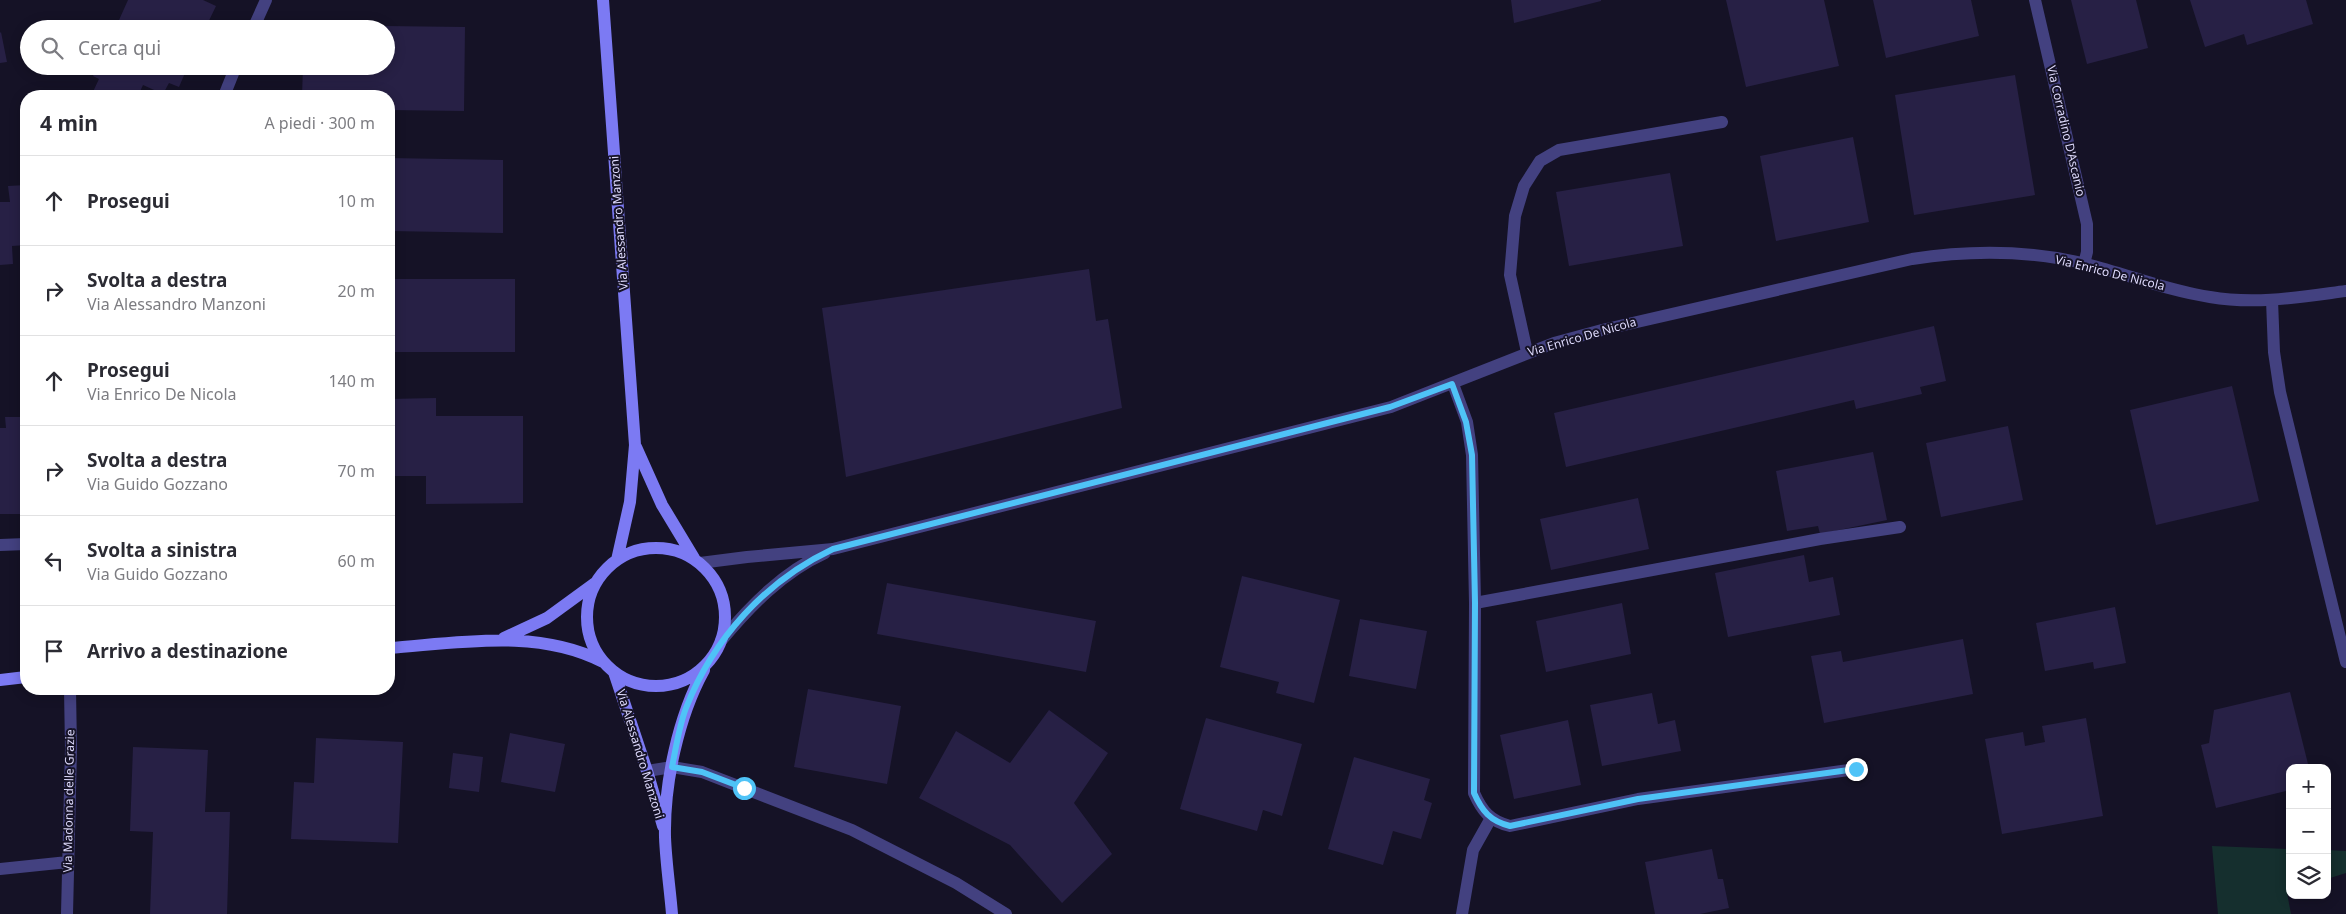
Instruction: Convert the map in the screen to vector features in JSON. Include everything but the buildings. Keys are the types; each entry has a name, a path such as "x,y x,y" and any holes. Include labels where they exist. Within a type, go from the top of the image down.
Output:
{"street":[{"path":"257,20 266,0"},
{"name":"Via Alessandro Manzoni","path":"603,0 635,445 630,502 617,560"},
{"name":"Via Corradino D'Ascanio","path":"2035,0 2087,224 2087,252 2084,264"},
{"path":"226,90 232,75"},
{"path":"1527,352 1510,275 1515,216 1524,186 1540,161 1559,150 1722,122"},
{"name":"Via Enrico De Nicola","path":"721,641 741,617 771,589 808,560 833,549 1390,407 1452,384 1527,352 1602,330 1937,255 2010,253 2084,264 2209,297 2272,300 2346,291"},
{"path":"2272,300 2274,352 2280,392 2346,662"},
{"path":"1452,384 1466,422 1471,444 1475,603 1474,793 1482,810 1499,823 1510,826 1638,799 1856,769"},
{"name":"Via Alessandro Manzoni","path":"635,445 662,505 698,562"},
{"path":"1475,603 1820,539 1900,527"},
{"path":"0,544 20,544"},
{"path":"395,648 499,640 554,646 588,655 603,662 614,672 638,684 664,686 692,677 709,662 721,641 725,624 724,600 715,581 698,562 682,553 660,548 638,551 617,560 597,582 546,618 517,634 499,640"},
{"name":"Via Enrico De Nicola","path":"698,562 833,549"},
{"path":"597,582 590,595 587,623 592,643 603,662"},
{"name":"Via Alessandro Manzoni","path":"665,836 672,767 685,710 709,662"},
{"name":"Via Alessandro Manzoni","path":"614,672 647,771 665,836 672,914"},
{"path":"0,680 20,678"},
{"name":"Via Madonna delle Grazie","path":"67,914 71,749 70,695"},
{"path":"647,771 672,767 702,772 852,830 956,883 1006,914"},
{"path":"1462,914 1473,850 1491,818"},
{"path":"0,869 68,862"}],"green space":[{"path":"2212,846 2286,849 2286,899 2288,899 2291,914 2218,914"},
{"path":"2331,850 2346,851 2346,873 2331,878"}],"route":[{"path":"744,788 702,772 672,767 685,710 697,683 721,641 741,617 771,589 808,560 833,549 1390,407 1452,384 1466,422 1472,455 1475,603 1474,793 1482,810 1499,823 1510,826 1638,799 1856,769"}]}
